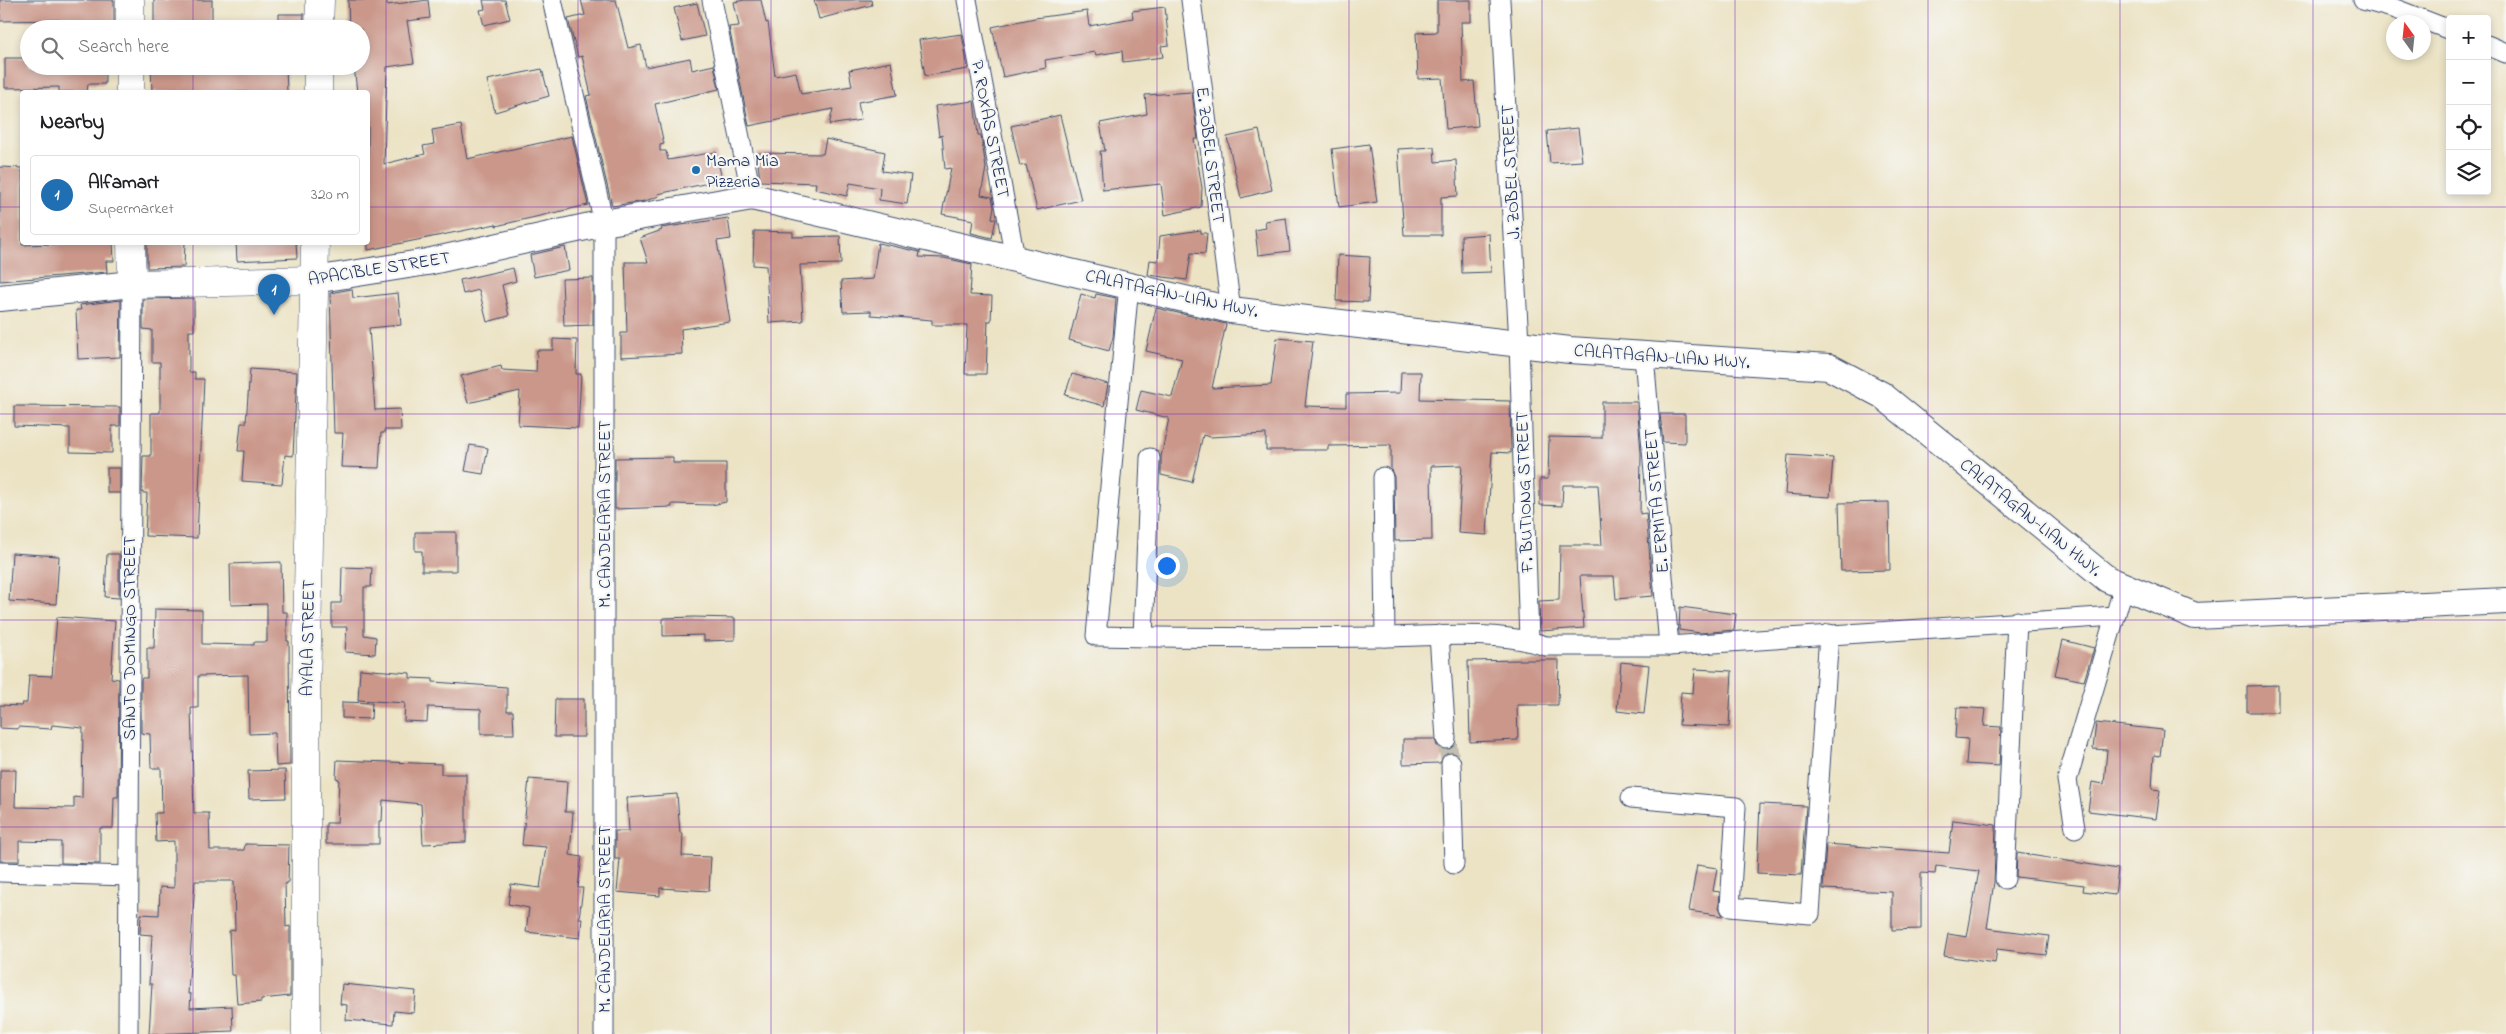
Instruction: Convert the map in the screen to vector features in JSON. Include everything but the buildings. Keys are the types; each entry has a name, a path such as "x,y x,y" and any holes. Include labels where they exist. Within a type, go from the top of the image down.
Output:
{"main road":[{"path":"130,0 130,20"},
{"path":"319,20 320,0"},
{"path":"130,75 130,90"},
{"path":"318,75 318,90"},
{"name":"APACIBLE STREET","path":"0,298 132,284 314,280 427,262 604,223 752,197"},
{"name":"CALATAGAN-LIAN HWY.","path":"752,197 1231,310 1644,356 1829,367 1882,395 2107,579 2195,616 2506,601"},
{"name":"SANTO DOMINGO STREET","path":"131,245 132,284"},
{"name":"AYALA STREET","path":"306,1034 306,693 315,245"}],"street":[{"name":"M. CANDELARIA STREET","path":"552,0 604,223 604,1034"},
{"path":"712,0 752,197"},
{"name":"P. ROXAS STREET","path":"967,0 1015,258"},
{"name":"E. ZOBEL STREET","path":"1191,0 1231,310"},
{"name":"J. ZOBEL STREET","path":"1500,0 1520,343"},
{"path":"2363,0 2393,8 2446,28"},
{"path":"2491,47 2506,53"},
{"name":"SANTO DOMINGO STREET","path":"128,1034 132,284"},
{"path":"1129,285 1096,636 1385,637 1439,635 1529,640 1546,646 1669,646 2017,621 2116,616"},
{"name":"F. BUTIONG STREET","path":"1520,343 1529,640"},
{"name":"E. ERMITA STREET","path":"1644,356 1669,646"},
{"path":"1143,637 1150,458"},
{"path":"1383,478 1385,637"},
{"path":"2075,828 2067,780 2124,586"},
{"path":"2005,879 2017,621"},
{"path":"1632,798 1736,807 1730,907 1810,914 1828,634"},
{"path":"1439,635 1446,739"},
{"path":"1451,763 1454,864"},
{"path":"0,872 128,876"}],"tunnel":[{"path":"1446,739 1451,763"}],"place":[{"name":"Mama Mia Pizzeria","path":"696,170"},
{"name":"Alfamart","path":"274,315"}]}
